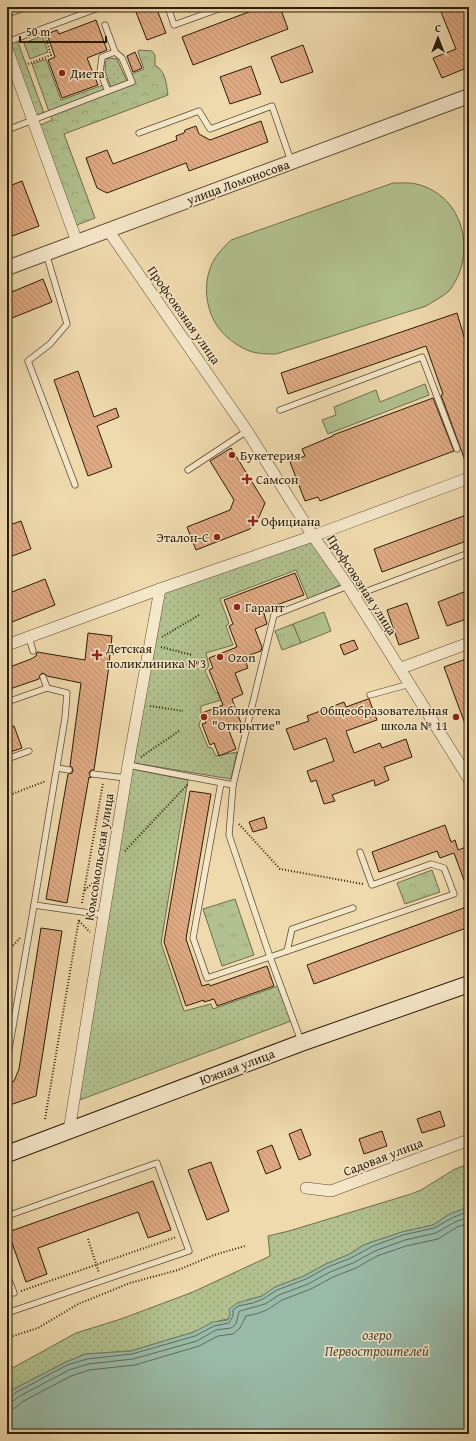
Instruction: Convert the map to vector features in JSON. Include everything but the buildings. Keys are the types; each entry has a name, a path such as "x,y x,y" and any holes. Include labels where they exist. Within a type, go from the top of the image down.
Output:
{"main road":[{"name":"Южная улица","path":"7,1154 301,1043 469,984"}],"street":[{"path":"7,49 77,242"},
{"name":"улица Ломоносова","path":"7,268 469,96"},
{"name":"Профсоюзная улица","path":"108,230 247,431 313,536 348,586 469,779"},
{"path":"7,645 160,589 313,536 469,478"},
{"name":"Комсомольская улица","path":"69,1131 128,766 160,589"},
{"path":"404,667 469,644"},
{"name":"Садовая улица","path":"306,1188 332,1191 469,1140"}],"lane":[{"path":"7,14 27,7"},
{"path":"7,42 101,7"},
{"path":"168,7 174,25 224,7"},
{"path":"7,130 132,82 122,58 115,52 105,24"},
{"path":"108,91 100,72 102,57 115,52"},
{"path":"139,133 199,111 210,129 272,106 291,162"},
{"path":"46,253 67,324 50,344 28,361 74,485"},
{"path":"280,410 422,357 457,450"},
{"path":"188,470 247,431"},
{"path":"354,596 469,553"},
{"path":"301,1043 229,835 230,814 233,785 274,615 348,586"},
{"path":"29,637 33,651"},
{"path":"43,677 47,688"},
{"path":"370,695 410,684"},
{"path":"7,702 47,688 67,693 55,777 7,1061"},
{"path":"7,759 29,751"},
{"path":"128,766 233,785"},
{"path":"56,768 69,770"},
{"path":"93,774 126,778"},
{"path":"221,783 193,938 207,978 454,894 444,868 431,864 372,885 360,852"},
{"path":"34,905 104,915"},
{"path":"287,952 292,929 353,908"},
{"path":"7,1216 157,1162 189,1251 102,1282 7,1313"},
{"path":"7,1275 14,1294"}],"path":[{"path":"28,64 51,54 42,29"},
{"path":"150,645 199,615"},
{"path":"150,645 192,655"},
{"path":"139,704 183,711"},
{"path":"128,766 179,731"},
{"path":"45,1119 104,775"},
{"path":"7,796 55,777"},
{"path":"112,866 194,778"},
{"path":"230,814 280,870 372,885"},
{"path":"14,1294 182,1234"},
{"path":"88,1239 102,1282"},
{"path":"7,1338 38,1328 78,1304 130,1283 178,1270 214,1255 245,1246"}],"green space":[{"path":"42,36 48,52 30,59 24,43"},
{"path":"17,40 44,113 34,117 7,44"},
{"path":"139,50 152,51 155,55 155,65 163,74 168,95 64,134 95,218 74,226 38,126 52,120 32,64 46,59 61,100 103,85 105,91 135,83 131,74 144,69 138,52"},
{"path":"108,58 117,59 127,81 111,88 105,69"},
{"path":"393,183 416,184 438,193 449,204 457,217 462,231 464,247 462,262 457,277 449,291 426,306 276,354 259,353 247,350 232,341 221,331 212,316 206,288 207,279 213,262 231,240"},
{"path":"425,384 429,395 328,434 322,420 336,415 334,407 376,390 380,402"},
{"path":"310,540 343,584 308,599 296,570 220,599 229,623 226,626 233,645 206,653 209,666 205,671 215,692 218,693 221,700 201,706 201,719 199,725 208,747 212,748 216,756 237,752 231,779 134,763 163,592"},
{"path":"324,612 331,631 301,643 293,624"},
{"path":"293,624 301,643 282,650 275,631"},
{"path":"132,769 188,780 161,943 184,1011 211,1004 213,1009 278,986 291,1021 77,1101"},
{"path":"432,870 440,892 405,904 397,883"},
{"path":"235,899 254,955 222,966 203,909"},
{"path":"469,1164 469,1207 450,1214 433,1225 402,1232 362,1246 350,1254 326,1264 304,1276 275,1287 262,1296 247,1300 230,1315 228,1319 218,1321 194,1332 131,1351 86,1354 66,1362 12,1390 7,1395 7,1371 76,1333 121,1319 193,1292 270,1256 268,1236 411,1194 421,1190 455,1169"}],"water":[{"name":"озеро Первостроителей","path":"469,1207 469,1434 7,1434 7,1395 12,1390 66,1362 86,1354 131,1351 194,1332 213,1322 228,1320 230,1315 229,1309 237,1303 262,1296 275,1287 304,1276 326,1264 350,1254 362,1246 402,1232 433,1225 450,1214"}],"place":[{"name":"Диета","path":"62,73"},
{"name":"Букетерия","path":"232,455"},
{"name":"Самсон","path":"247,479"},
{"name":"Официана","path":"253,521"},
{"name":"Эталон-С","path":"217,537"},
{"name":"Гарант","path":"237,607"},
{"name":"Детская поликлиника №3","path":"97,655"},
{"name":"Ozon","path":"220,657"},
{"name":"Библиотека \"Открытие\"","path":"204,717"},
{"name":"Общеобразовательная школа № 11","path":"456,717"}]}
